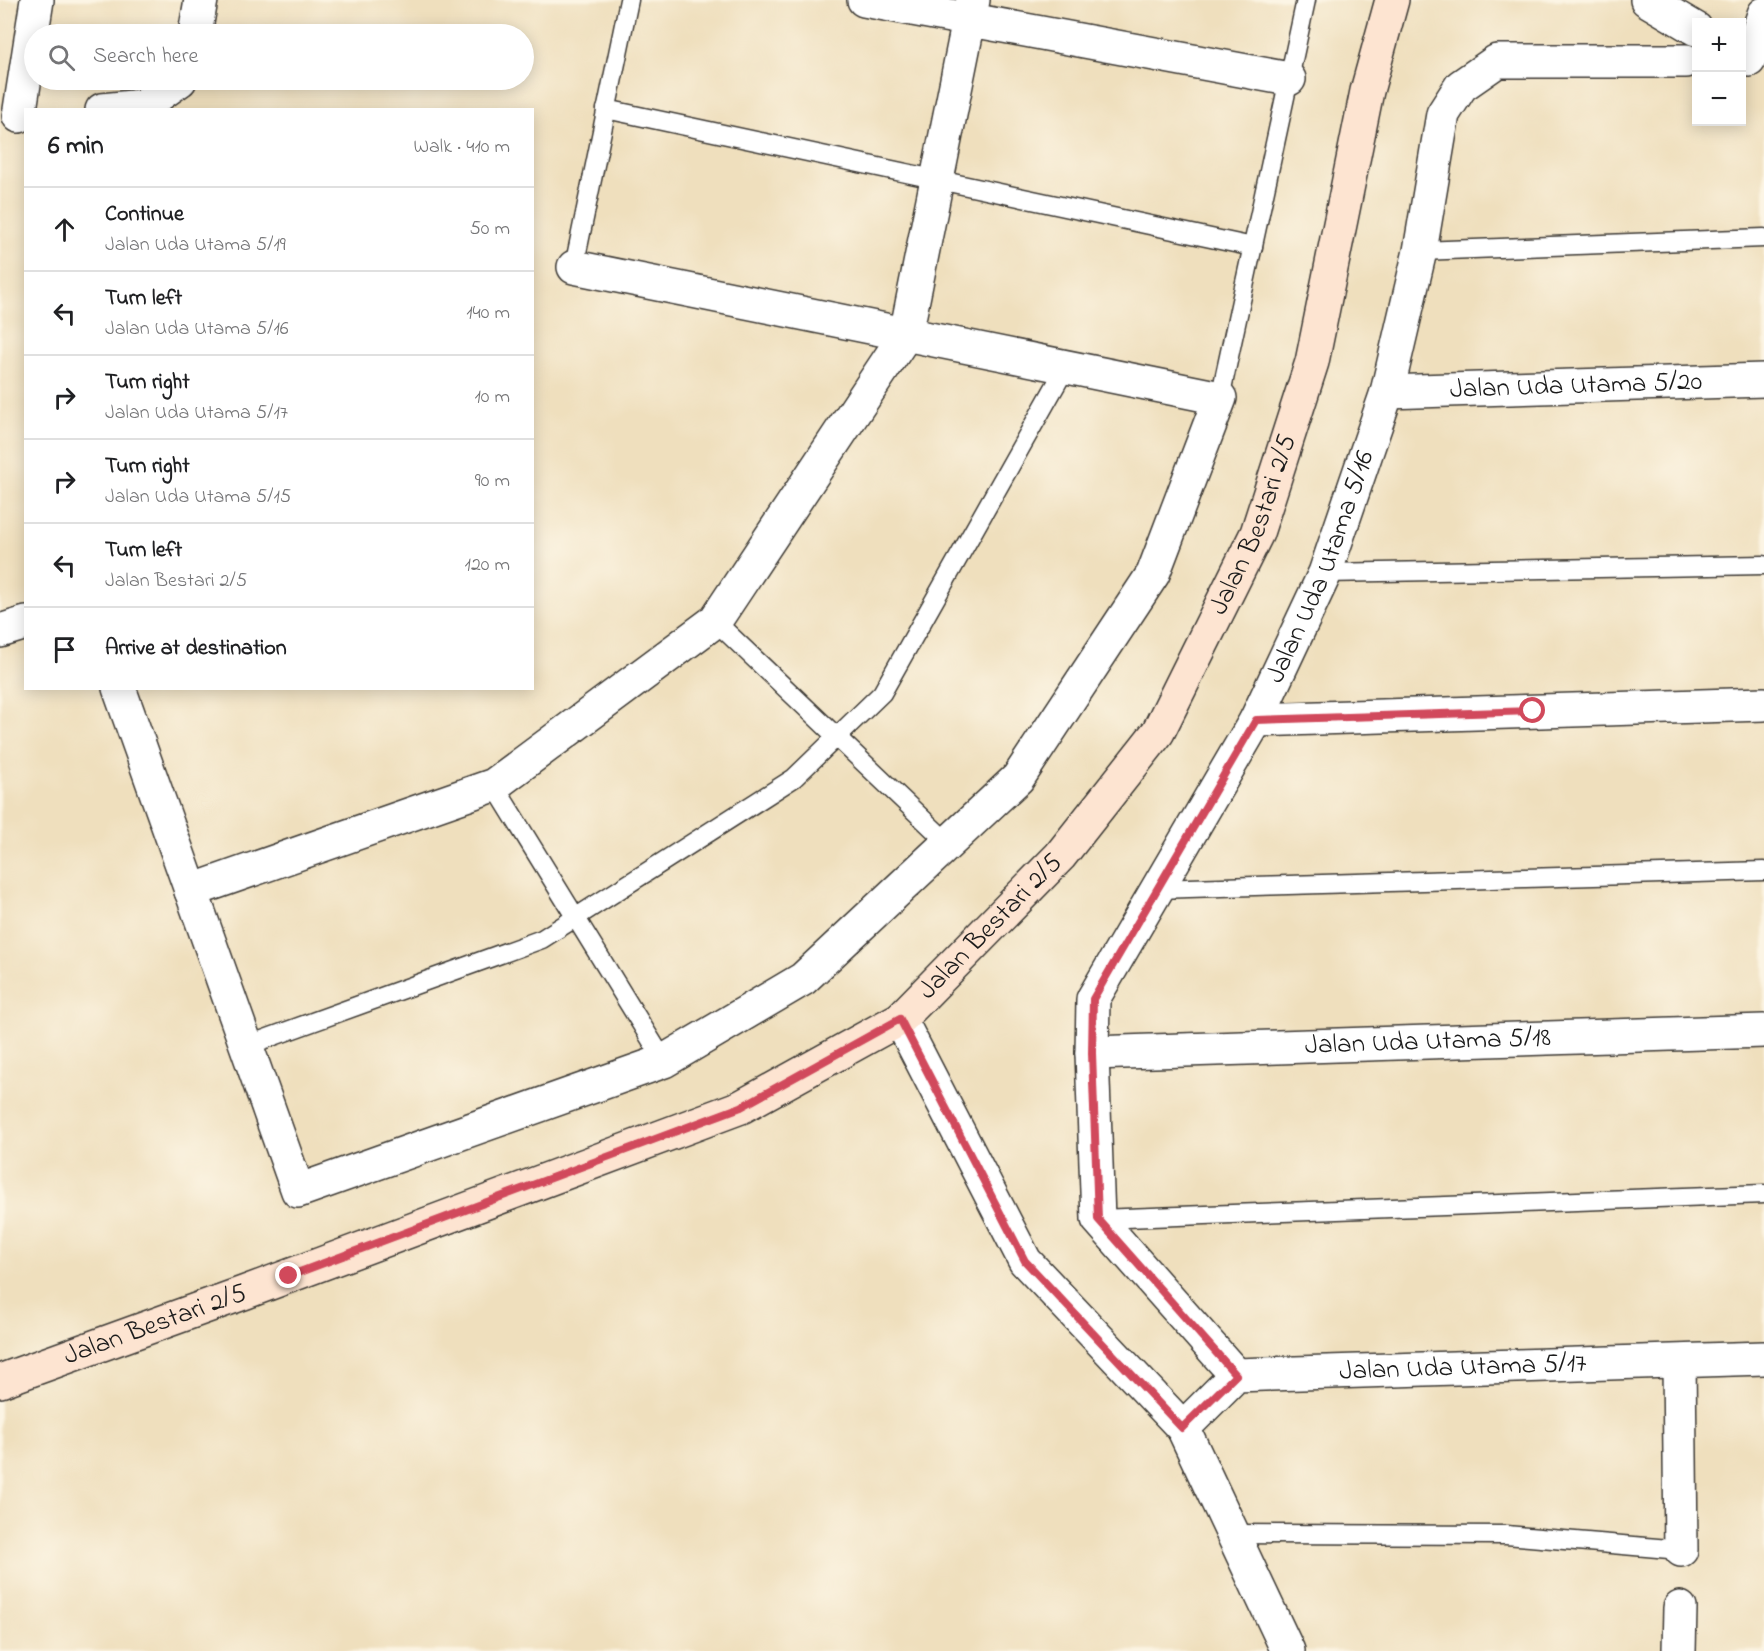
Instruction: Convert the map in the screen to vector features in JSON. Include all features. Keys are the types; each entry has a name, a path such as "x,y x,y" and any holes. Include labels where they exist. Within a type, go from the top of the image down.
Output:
{"street":[{"path":"32,24 37,0"},
{"path":"197,24 201,0"},
{"path":"864,0 971,10 1289,79"},
{"name":"Jalan Bestari 2/5","path":"0,1381 246,1292 741,1107 900,1019 1060,856 1158,732 1257,532 1312,362 1367,91 1392,0"},
{"path":"1647,0 1692,27"},
{"path":"191,891 495,785 715,621 906,334 971,10"},
{"path":"1752,61 1764,14"},
{"name":"Jalan Uda Utama 5/16","path":"1098,1219 1092,1053 1093,999 1256,720 1324,573 1387,392 1419,251 1443,114 1461,86 1497,61 1686,61"},
{"path":"15,117 24,69"},
{"path":"122,108 143,106 166,90"},
{"path":"120,690 298,1191 664,1061 803,979 1018,778 1153,574 1220,398 574,267"},
{"name":"Jalan Uda Utama 5/20","path":"1387,392 1764,380"},
{"path":"0,631 24,623"},
{"path":"1256,720 1764,704"},
{"path":"900,1019 1025,1261 1182,1428 1288,1651"},
{"name":"Jalan Uda Utama 5/18","path":"1092,1053 1764,1032"},
{"path":"1098,1219 1236,1375 1182,1428"},
{"name":"Jalan Uda Utama 5/17","path":"1236,1375 1764,1358"},
{"path":"1679,1362 1681,1550"},
{"path":"1679,1651 1680,1608"}],"lane":[{"path":"574,267 629,0"},
{"path":"1220,398 1306,0"},
{"path":"606,109 1253,247"},
{"path":"1419,251 1764,238"},
{"path":"246,1046 542,939 794,778 882,693 1066,367"},
{"path":"1324,573 1764,565"},
{"path":"715,621 948,843"},
{"path":"495,785 664,1061"},
{"path":"1156,889 1764,871"},
{"path":"1098,1219 1764,1194"},
{"path":"1233,1534 1506,1535 1681,1550"}],"route":[{"path":"289,1276 741,1107 900,1019 1025,1261 1182,1428 1236,1375 1098,1219 1092,1053 1093,999 1256,720 1533,711"}]}
